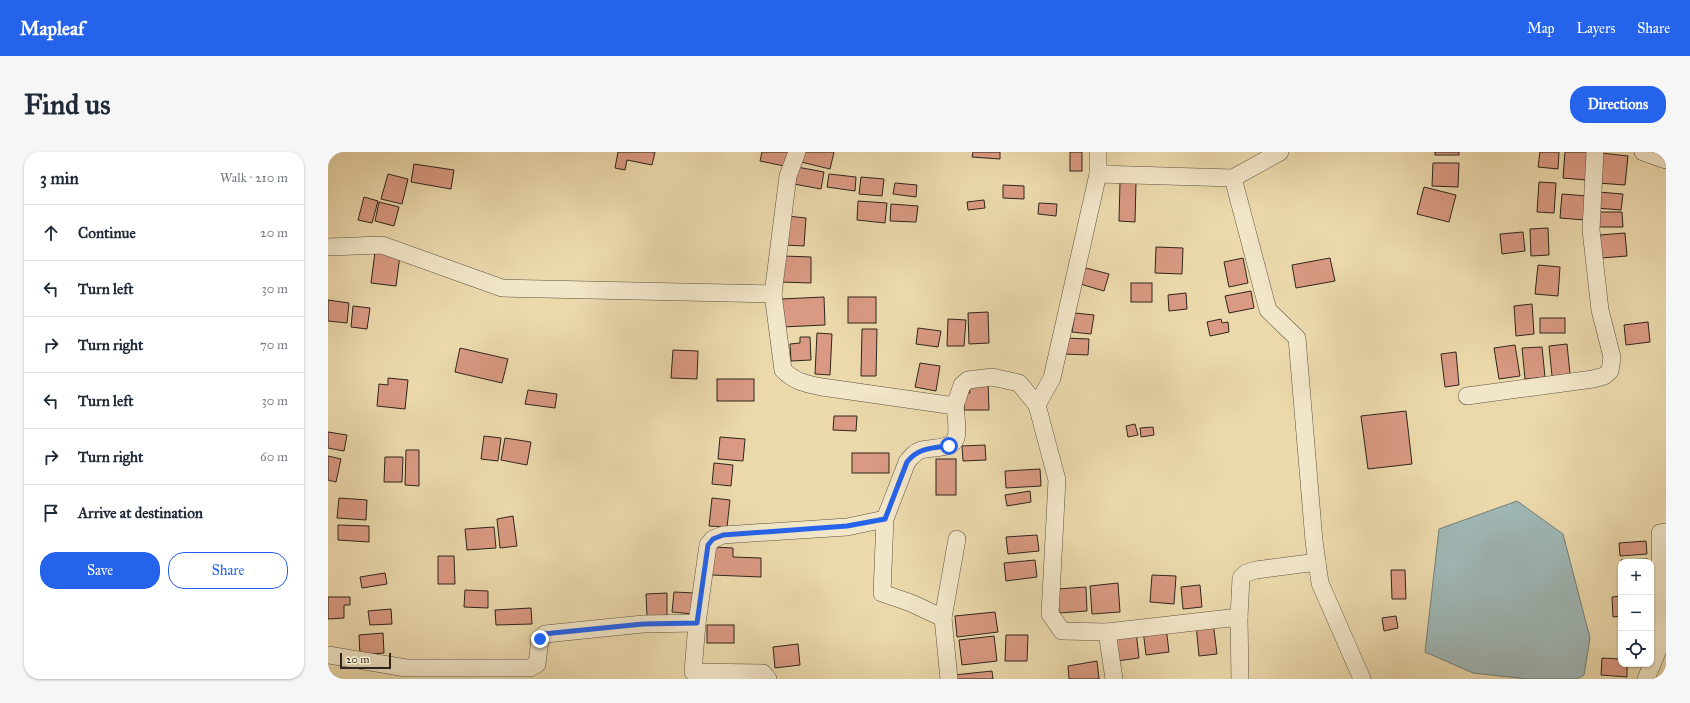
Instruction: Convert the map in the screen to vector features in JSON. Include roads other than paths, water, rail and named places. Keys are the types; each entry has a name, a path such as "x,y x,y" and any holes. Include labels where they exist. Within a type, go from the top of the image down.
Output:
{"street":[{"path":"797,152 788,176 773,294 783,370 791,378 804,384 955,406"},
{"path":"1037,405 1052,378 1098,174 1098,152"},
{"path":"1098,174 1233,178 1280,152"},
{"path":"1467,396 1593,379 1604,376 1610,371 1612,356 1600,310 1591,230 1595,152"},
{"path":"1643,152 1666,160"},
{"path":"1233,178 1268,310 1297,338 1313,533 1320,583 1362,679"},
{"path":"328,247 382,245 502,288 773,294"},
{"path":"943,618 911,603 882,593 885,519 907,462 912,455 921,450 949,446 956,438 955,406 962,384 973,379 992,377 1019,383 1037,405 1057,480 1050,614 1062,631 1107,632 1239,617"},
{"path":"768,679 763,673 692,676 697,623 708,545 713,539 723,535 847,526 885,519"},
{"path":"1646,679 1662,640 1660,533 1666,532"},
{"path":"949,679 943,618 957,540"},
{"path":"1240,679 1239,617 1241,578 1246,573 1256,570 1317,562"},
{"path":"328,655 432,673 530,668 537,664 540,639 545,634 643,624 697,623"},
{"path":"1107,632 1114,679"}],"water":[{"path":"1517,501 1563,534 1590,638 1584,675 1577,679 1527,679 1473,673 1425,652 1439,529"}]}
